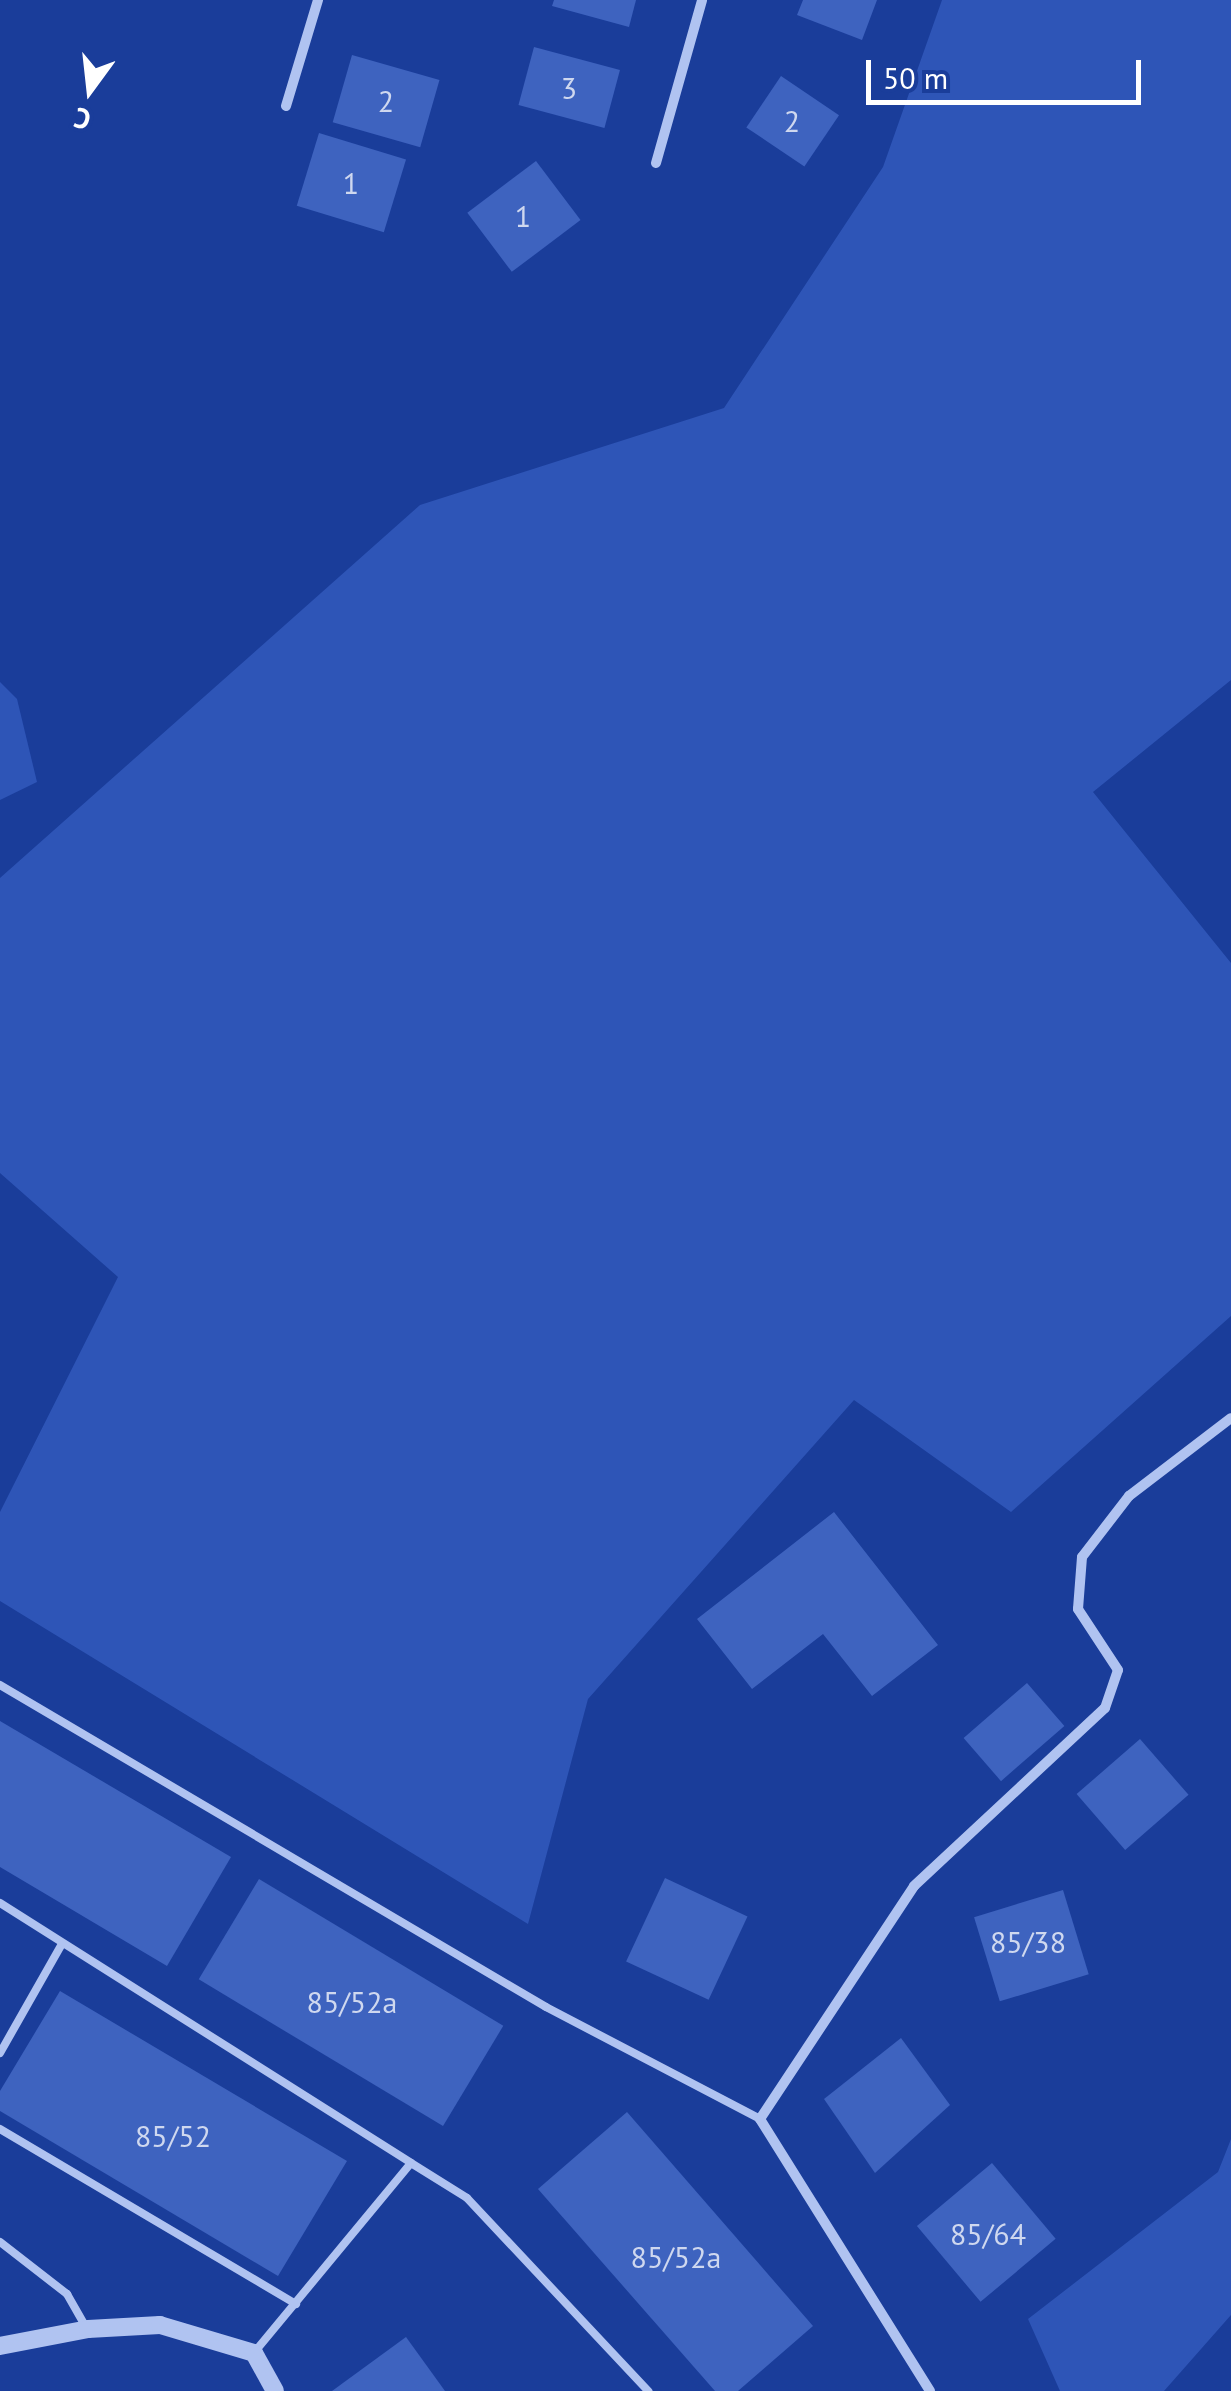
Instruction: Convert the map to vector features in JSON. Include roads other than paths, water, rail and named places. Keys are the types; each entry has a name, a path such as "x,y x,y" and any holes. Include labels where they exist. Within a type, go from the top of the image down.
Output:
{"street":[{"path":"286,106 318,0"},
{"path":"656,162 702,0"},
{"path":"930,2391 760,2119 914,1886 1106,1708 1118,1670 1078,1609 1082,1557 1128,1496 1231,1418"},
{"path":"0,2346 88,2330 160,2326 254,2352 276,2391"}],"lane":[{"path":"0,1685 546,2007 760,2119"},
{"path":"0,1903 467,2198 648,2391"},
{"path":"0,2052 62,1944"},
{"path":"0,2129 296,2304"},
{"path":"254,2352 410,2163"},
{"path":"0,2242 68,2294 88,2330"}]}
